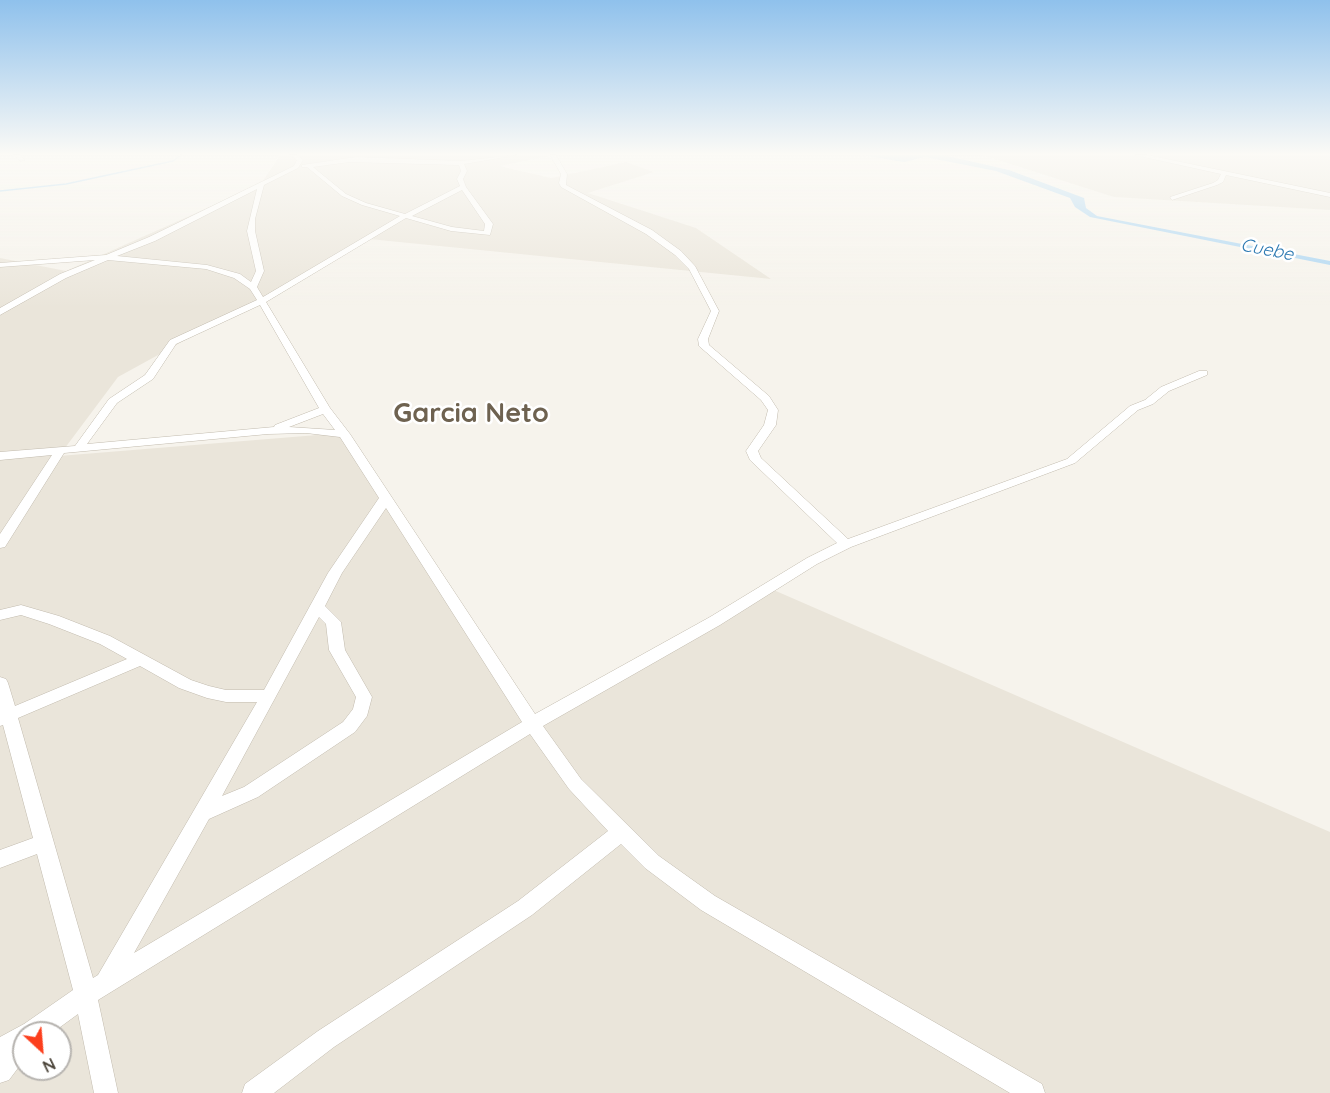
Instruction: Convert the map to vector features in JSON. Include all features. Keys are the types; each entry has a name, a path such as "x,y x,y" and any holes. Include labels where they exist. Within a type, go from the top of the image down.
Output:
{"street":[{"path":"0,312 63,276 109,259 216,206"},
{"path":"253,287 260,271 251,231 255,206"},
{"path":"374,206 451,229 487,233 489,224 476,206"},
{"path":"78,449 113,401 149,377 173,342 260,302 425,206"},
{"path":"601,206 649,232 678,253 692,268 715,310 703,339 704,346 765,398 774,410 770,425 752,451 756,460 846,544"},
{"path":"0,265 84,256 207,267 237,276 253,287 325,409 344,434 532,724 575,784 620,833 652,862 708,903 1034,1093"},
{"path":"49,1021 86,995 532,724 715,621 812,561 846,544 1071,461 1134,408 1149,402 1165,389 1203,373"},
{"path":"268,431 325,409"},
{"path":"0,456 268,431 306,430 344,434"},
{"path":"0,544 60,451"},
{"path":"104,984 269,696 335,573 386,498"},
{"path":"202,813 251,792 349,727 361,711 364,697 337,650 333,622 317,607"},
{"path":"0,615 21,610 54,620 105,640 140,660 207,692 226,696 269,696"},
{"path":"5,717 140,660"},
{"path":"0,683 5,717 45,842 86,995 105,1093"},
{"path":"254,1093 326,1040 525,908 620,833"},
{"path":"0,859 45,842"},
{"path":"0,1071 12,1056"}],"shaded area":[{"path":"212,206 628,206 696,228 771,279 369,239 118,377 59,456 342,433 532,724 769,588 1330,832 1330,1093 0,1093 0,258 66,271"},
{"path":"1264,206 1330,206 1330,210"}],"water":[{"name":"Cuebe","path":"1086,206 1097,216 1330,261 1330,265 1090,217 1075,207"}],"district":[{"name":"Garcia Neto","path":"471,414"}]}
